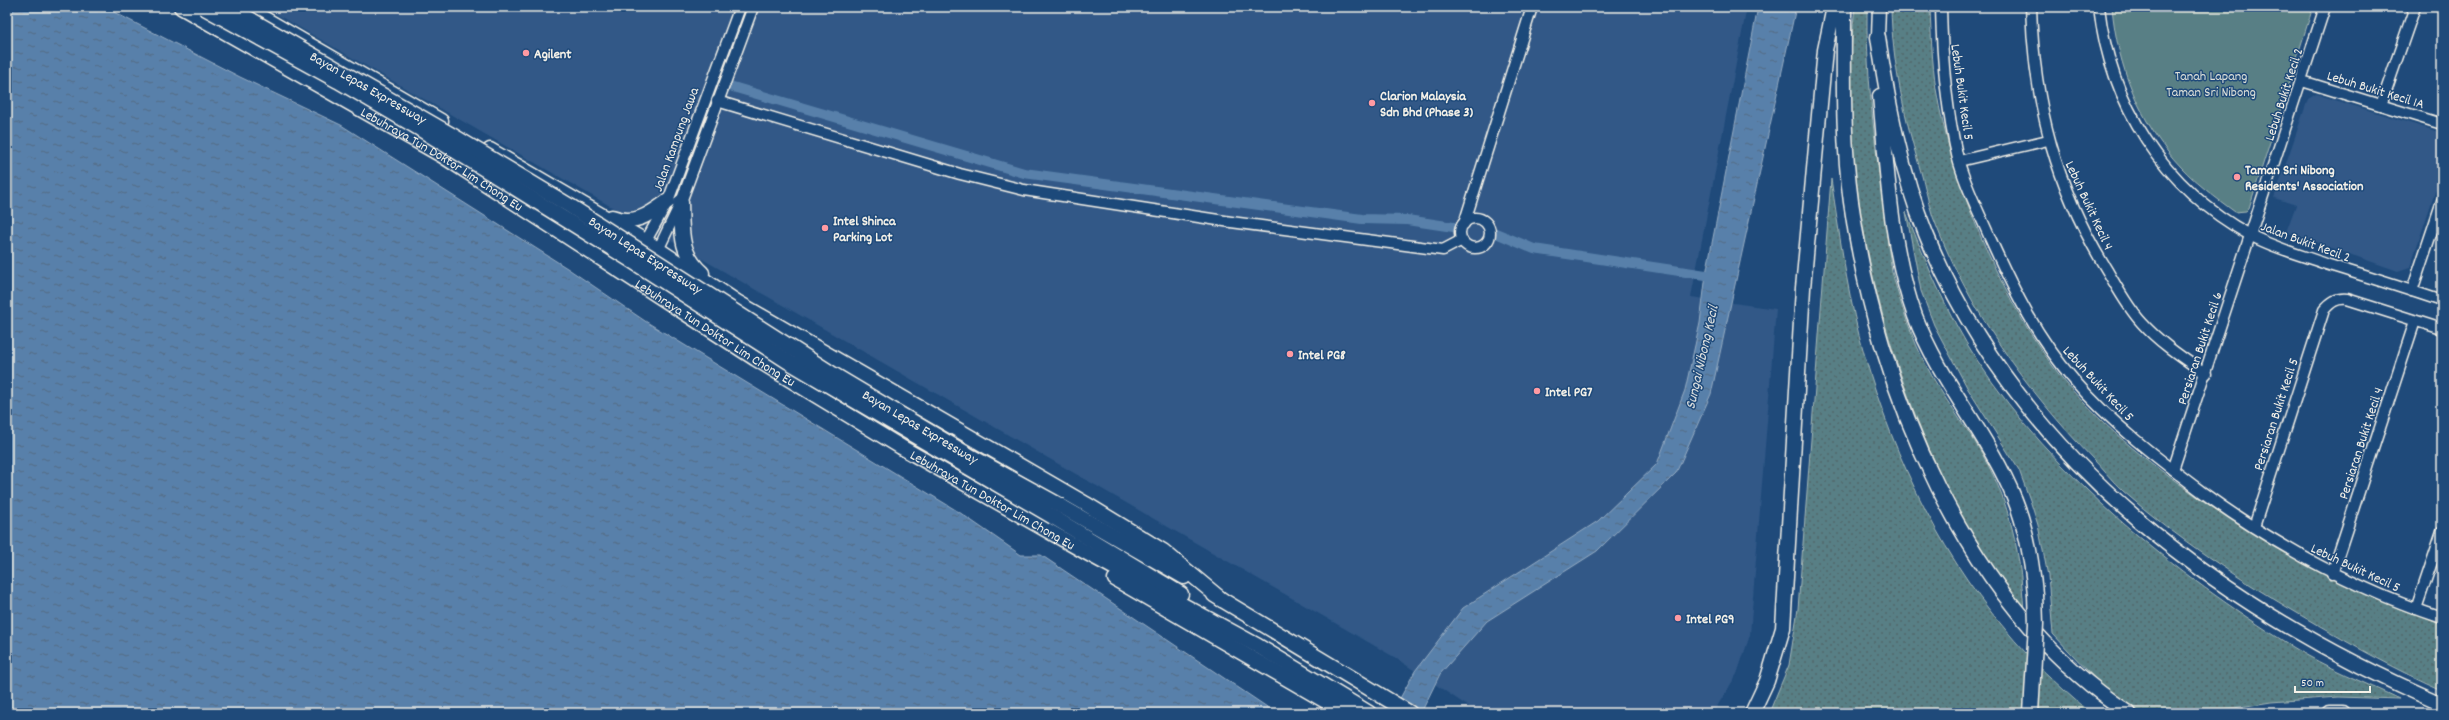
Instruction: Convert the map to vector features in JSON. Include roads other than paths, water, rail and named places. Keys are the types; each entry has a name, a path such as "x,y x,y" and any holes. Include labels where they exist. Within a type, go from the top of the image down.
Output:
{"highway":[{"name":"Lebuhraya Tun Doktor Lim Chong Eu","path":"181,7 443,156 756,359 867,426 1089,554 1258,646 1366,711"},
{"name":"Bayan Lepas Expressway","path":"203,7 338,81 413,125 635,263 783,358 1057,511"},
{"name":"Bayan Lepas Expressway","path":"229,7 452,135 570,206 832,373 972,457 1057,511"},
{"name":"Lebuhraya Tun Doktor Lim Chong Eu","path":"244,7 647,242 737,302 1086,504 1163,551 1222,600"},
{"path":"1752,713 1767,681 1783,628 1803,288 1824,50 1834,7"},
{"path":"1844,7 1843,96 1845,149 1851,202 1864,275 1878,331 1906,414 1958,526 1989,573 2049,644 2097,690 2124,710"},
{"path":"1878,37 1880,89 1890,189 1899,251 1910,299 1936,360 1998,464 2015,499 2030,551 2035,594 2036,624 2031,713"},
{"path":"1878,37 1896,139 1925,233 1953,293 1981,341 2011,386 2038,421 2089,476 2114,499 2196,567 2253,604 2330,650 2442,704"},
{"path":"580,203 614,218 631,221 646,217 674,202 686,254 695,267 737,302"},
{"path":"531,214 548,220 610,256 624,260 642,261 658,250"},
{"name":"Lebuhraya Tun Doktor Lim Chong Eu","path":"1057,511 1222,600 1410,713"},
{"name":"Lebuhraya Tun Doktor Lim Chong Eu","path":"1057,511 1258,646"},
{"path":"1089,554 1108,574 1346,713"},
{"path":"2330,713 2343,713"}],"main road":[{"path":"1878,37 1879,7"}],"street":[{"name":"Jalan Kampung Jawa","path":"658,250 740,7"},
{"name":"Jalan Kampung Jawa","path":"627,276 647,242 674,202 717,101 753,7"},
{"path":"1464,224 1470,220 1480,220 1489,228 1490,236 1486,243 1478,248 1469,247 1462,240 1461,235 1464,224 1532,7"},
{"name":"Lebuh Bukit Kecil 5","path":"1941,7 1943,62 1951,125 1959,161 1975,205 2015,292 2052,354 2074,382 2106,413 2173,470 2254,527 2332,574 2416,610 2442,618"},
{"name":"Lebuh Bukit Kecil 4","path":"2031,7 2036,83 2048,140 2057,169 2084,230 2125,300 2141,322 2158,339 2206,374"},
{"name":"Jalan Bukit Kecil 2","path":"2099,7 2108,60 2130,116 2144,140 2158,159 2194,195 2226,220 2251,235 2292,253 2442,301"},
{"name":"Lebuh Bukit Kecil 2","path":"2251,235 2325,7"},
{"path":"2381,105 2415,7"},
{"name":"Lebuh Bukit Kecil 1A","path":"2302,81 2442,124"},
{"path":"717,101 960,174 1024,190 1231,222 1432,249 1443,250 1462,240"},
{"path":"1959,161 2048,140"},
{"path":"2412,291 2442,201"},
{"name":"Persiaran Bukit Kecil 6","path":"2173,470 2251,235"},
{"name":"Persiaran Bukit Kecil 5","path":"2254,527 2324,310 2330,302 2338,298 2347,299 2415,321"},
{"path":"2415,321 2442,329"},
{"name":"Persiaran Bukit Kecil 4","path":"2332,574 2415,321"},
{"path":"2416,610 2442,532"}],"water":[{"path":"7,7 104,7 240,77 341,125 567,268 645,321 959,512 1021,555 1041,555 1276,713 7,713"},
{"name":"Sungai Nibong Kecil","path":"1758,7 1796,7 1711,394 1676,473 1597,551 1487,621 1440,674 1421,713 1392,713 1415,671 1463,608 1598,521 1657,464 1685,390 1700,323 1706,274"}],"waterway":[{"path":"733,87 1024,173 1362,219 1407,220 1460,228"},
{"path":"1491,231 1534,249 1719,277"}],"place":[{"name":"Agilent","path":"526,53"},
{"name":"Clarion Malaysia Sdn Bhd (Phase 3)","path":"1372,103"},
{"name":"Taman Sri Nibong Residents' Association","path":"2237,177"},
{"name":"Intel Shinca Parking Lot","path":"825,228"},
{"name":"Intel PG8","path":"1290,354"},
{"name":"Intel PG7","path":"1537,391"},
{"name":"Intel PG9","path":"1678,618"}],"park label":[{"name":"Tanah Lapang Taman Sri Nibong","path":"2211,84"}]}
